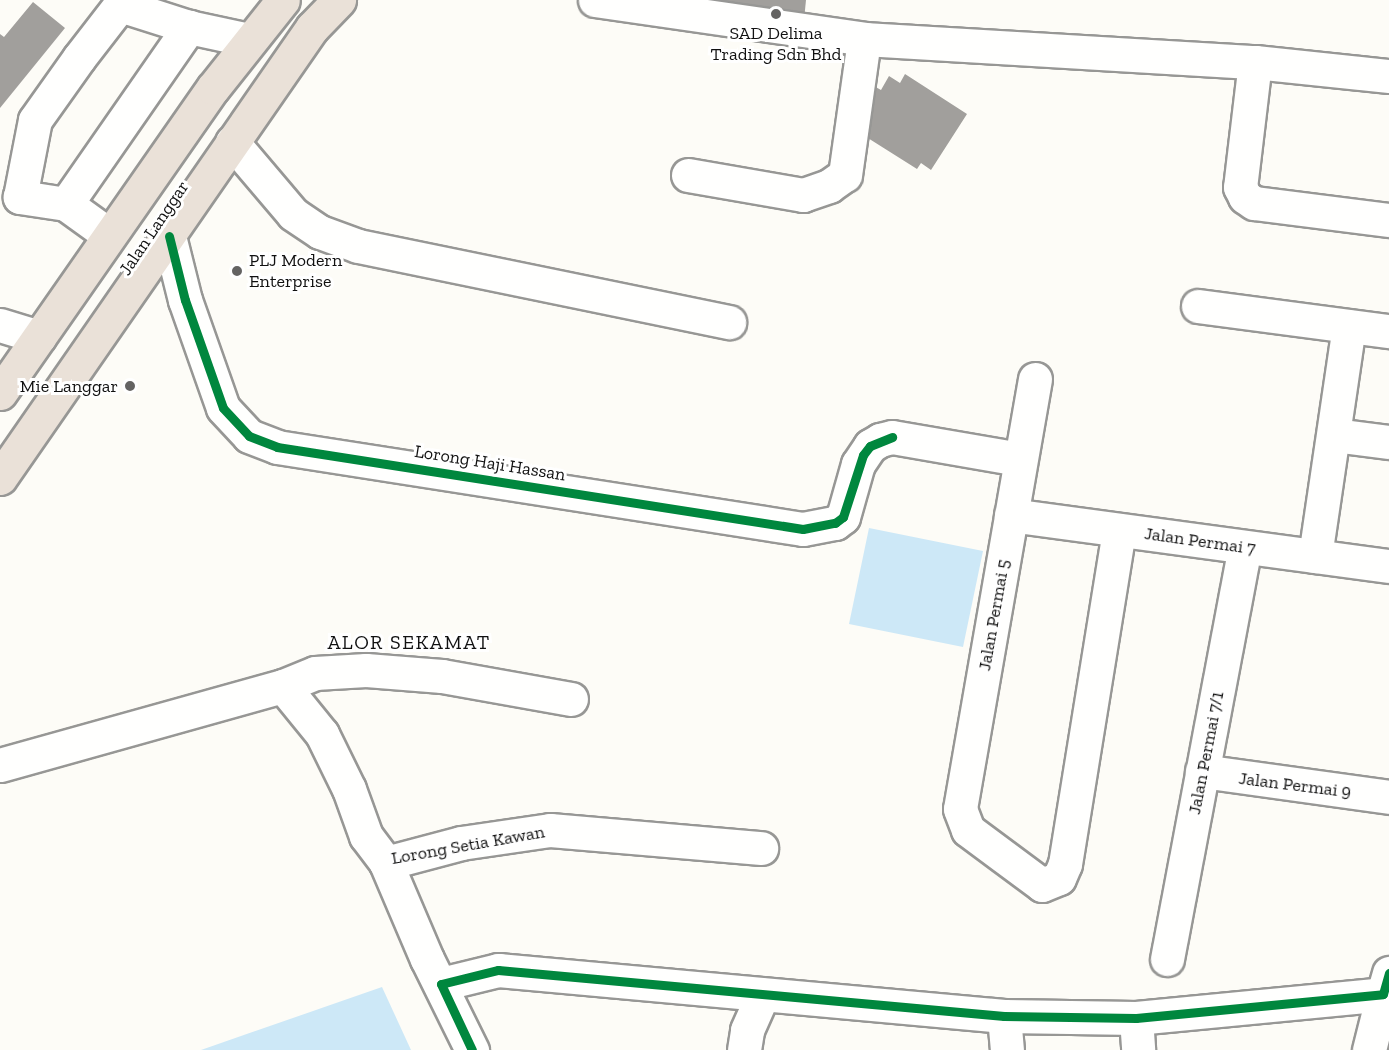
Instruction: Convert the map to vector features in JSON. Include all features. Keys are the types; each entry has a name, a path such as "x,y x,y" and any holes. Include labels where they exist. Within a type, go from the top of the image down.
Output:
{"highway":[{"name":"Jalan Langgar","path":"0,393 109,235 249,40 283,0"},
{"name":"Jalan Langgar","path":"0,478 312,28 339,0"}],"street":[{"path":"595,0 864,39 1255,62 1389,76"},
{"path":"109,235 66,204 10,196 35,120 113,2 189,27 249,40"},
{"path":"66,204 189,27"},
{"path":"688,175 803,195 829,186 845,174 864,39"},
{"path":"1255,62 1240,187 1245,197 1254,203 1389,220"},
{"path":"232,141 293,214 320,232 358,246 729,322"},
{"name":"Lorong Haji Hassan","path":"168,236 185,300 223,408 249,436 277,447 803,529 822,527 843,517 863,455 870,446 892,437 1020,459"},
{"path":"1198,306 1389,331"},
{"path":"0,325 39,337"},
{"path":"1315,556 1349,326"},
{"name":"Jalan Permai 5","path":"1035,379 960,809 968,830 983,844 1042,885 1059,878 1065,864 1119,530"},
{"path":"1334,435 1389,442"},
{"name":"Jalan Permai 7","path":"1011,515 1389,566"},
{"name":"Jalan Permai 7/1","path":"1167,959 1245,547"},
{"path":"0,765 283,686 315,673 366,670 442,676 572,699"},
{"name":"Lorong Setia Kawan","path":"283,686 322,734 349,789 366,836 386,863 461,843 550,830 761,848"},
{"name":"Jalan Permai 9","path":"1202,771 1389,797"},
{"path":"386,863 427,959 472,1050"},
{"path":"441,984 498,970 1005,1016 1136,1018 1386,984 1369,1050"},
{"path":"744,1050 747,1030 763,994"},
{"path":"1005,1016 1007,1050"},
{"path":"1136,1018 1138,1050"}],"water":[{"path":"869,528 983,551 963,647 849,624"},
{"path":"382,987 411,1050 201,1050"}],"building":[{"name":"SAD Delima Trading Sdn Bhd","path":"657,0 806,0 804,20"},
{"path":"33,2 65,28 0,108 0,34 4,37"},
{"path":"905,74 967,114 931,170 921,163 917,169 852,128 872,85 881,90 889,76 900,83"}],"cycle path":[{"path":"169,236 185,300 223,408 249,436 277,447 803,529 835,523 843,517 863,455 870,446 892,437"},
{"path":"472,1050 441,984 498,970 1004,1016 1136,1018 1383,994 1389,973"}],"place":[{"name":"SAD Delima Trading Sdn Bhd","path":"776,14"},
{"name":"PLJ Modern Enterprise","path":"237,271"},
{"name":"Mie Langgar","path":"130,386"}],"district":[{"name":"ALOR SEKAMAT","path":"409,642"}]}
